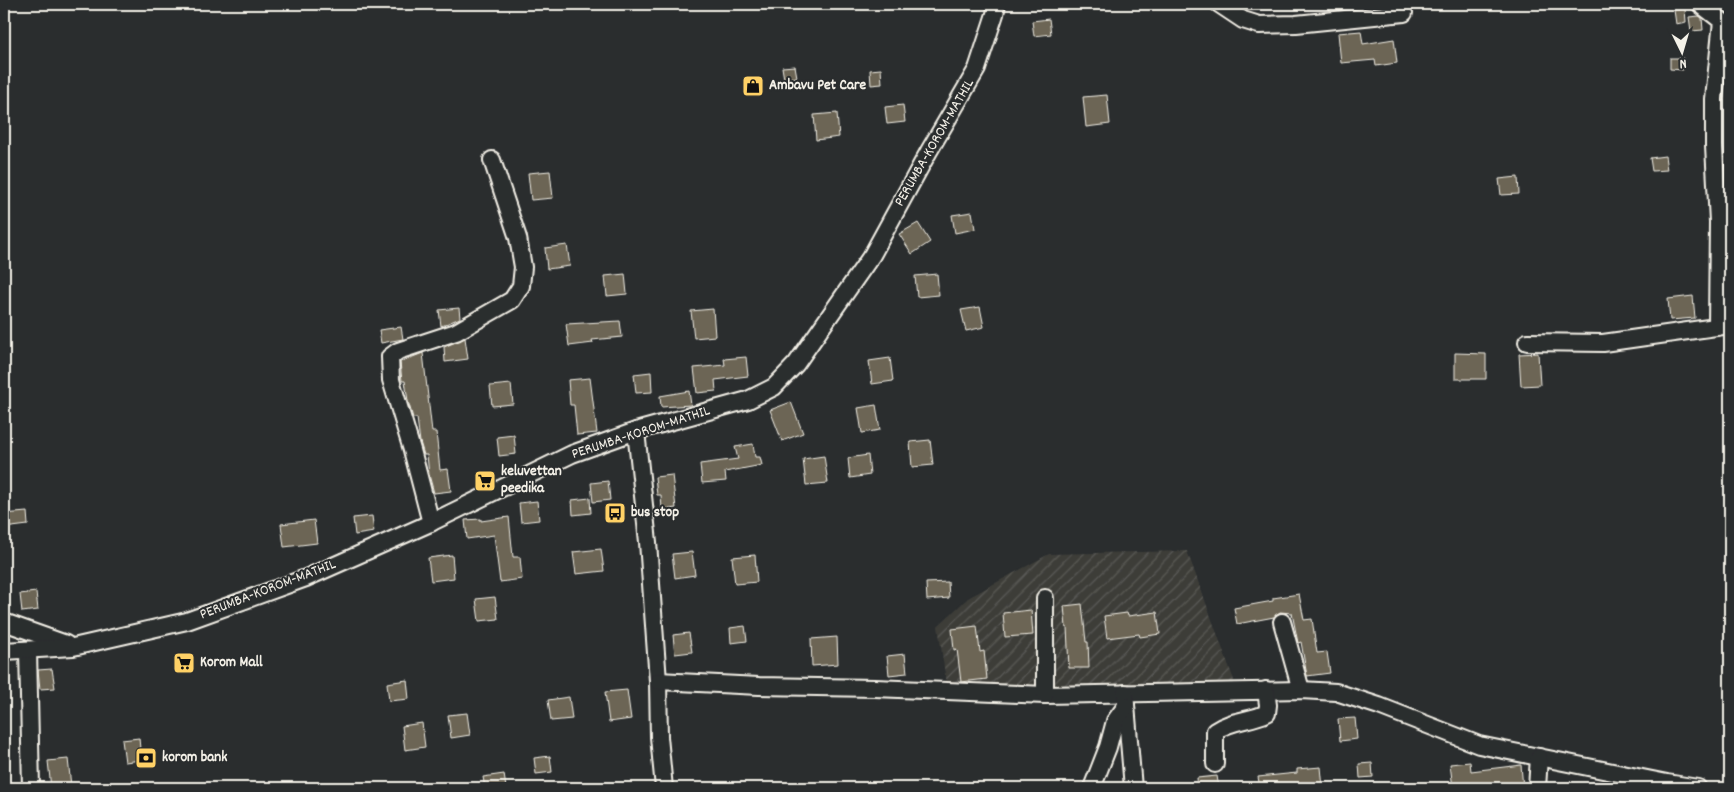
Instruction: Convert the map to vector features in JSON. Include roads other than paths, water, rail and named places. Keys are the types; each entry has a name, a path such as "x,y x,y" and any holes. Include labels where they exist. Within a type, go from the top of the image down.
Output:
{"street":[{"name":"PERUMBA-KOROM-MATHIL","path":"4,652 73,647 187,621 306,578 431,523 572,454 636,431 748,400 774,387 796,364 872,255 928,151 977,69 997,4"},
{"path":"1219,4 1243,20 1259,25 1296,24 1404,13"},
{"path":"1527,342 1603,343 1724,326 1714,146 1723,81 1722,21 1700,4"},
{"path":"431,523 391,380 390,357 398,351 456,332 512,300 521,286 523,267 518,238 492,160"},
{"path":"636,431 648,542 658,681 659,737 664,788"},
{"path":"1045,598 1045,695"},
{"path":"4,622 73,647"},
{"path":"1282,622 1301,690"},
{"path":"28,650 31,788"},
{"path":"658,681 759,686 875,688 1126,700 1266,690 1336,692 1479,745 1667,784 1698,788"},
{"path":"1215,764 1215,731 1224,725 1258,718 1267,713 1266,690"},
{"path":"1092,788 1126,700"},
{"path":"1126,700 1133,788"},
{"path":"1537,788 1539,757"}],"place":[{"name":"Ambavu Pet Care","path":"753,86"},
{"name":"keluvettan peedika","path":"485,481"},
{"name":"bus stop","path":"615,513"},
{"name":"Korom Mall","path":"184,663"},
{"name":"korom bank","path":"146,758"}]}
